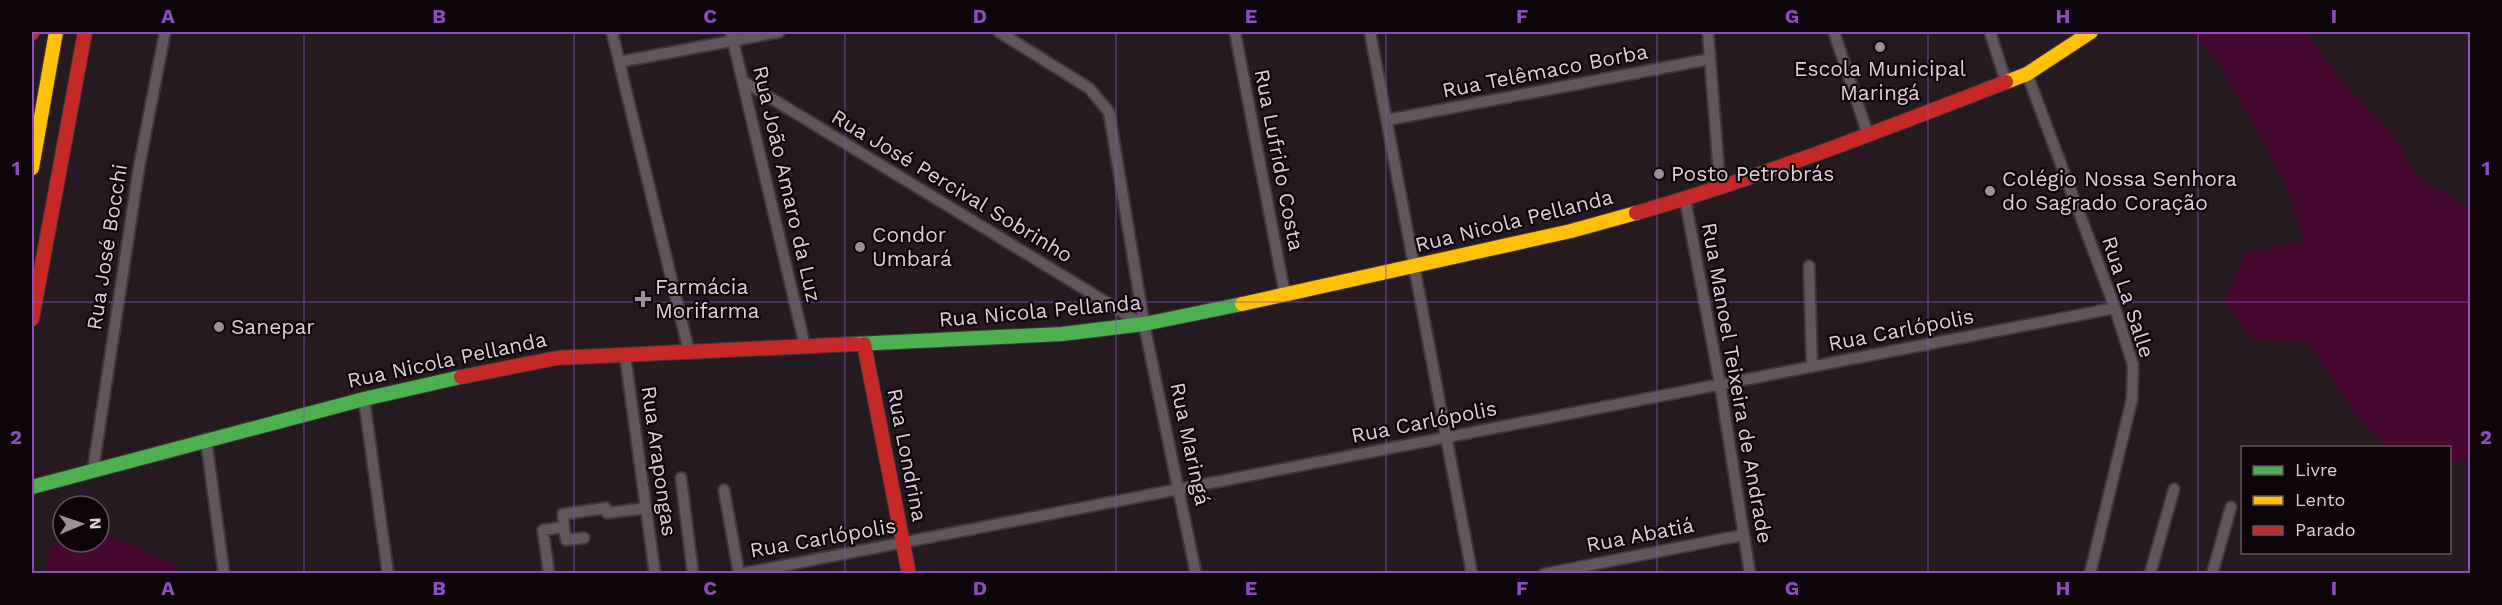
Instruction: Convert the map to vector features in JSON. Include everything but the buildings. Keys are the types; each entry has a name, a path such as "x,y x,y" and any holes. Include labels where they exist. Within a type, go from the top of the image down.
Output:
{"main road":[{"path":"32,168 56,32"},
{"path":"32,320 85,32"},
{"name":"Rua Nicola Pellanda","path":"33,486 364,399 526,362 556,358 1011,338 1143,324 1415,267 1571,231 1720,187 1868,135 2027,74 2091,32"},
{"name":"Rua Londrina","path":"864,344 909,573"}],"street":[{"name":"Rua José Bocchi","path":"93,470 139,167 165,32"},
{"path":"612,32 689,352"},
{"path":"620,63 732,36 779,32"},
{"name":"Rua Maringá","path":"999,32 1089,88 1109,112 1143,324 1180,488 1196,573"},
{"name":"Rua Lufrido Costa","path":"1235,32 1285,295"},
{"path":"1370,32 1472,573"},
{"path":"1708,32 1720,187"},
{"path":"1834,32 1868,135"},
{"path":"1990,32 2006,82"},
{"name":"Rua João Amaro da Luz","path":"732,36 805,346"},
{"name":"Rua Telêmaco Borba","path":"1387,120 1710,59"},
{"name":"Rua La Salle","path":"2027,74 2115,308 2133,365 2134,387 2090,573"},
{"name":"Rua José Percival Sobrinho","path":"743,81 1143,324"},
{"name":"Rua Manoel Teixeira de Andrade","path":"1684,199 1720,384 1750,573"},
{"path":"1809,266 1812,367"},
{"name":"Rua Carlópolis","path":"740,573 2115,308"},
{"name":"Rua Arapongas","path":"625,355 655,573"},
{"path":"364,399 388,573"},
{"path":"206,439 224,573"},
{"path":"681,478 693,573"},
{"path":"2150,573 2174,489"},
{"path":"724,490 740,573"},
{"path":"2212,573 2231,507"},
{"path":"584,538 566,540 563,514 606,508 607,513 646,508"},
{"path":"549,573 543,530 564,527"},
{"name":"Rua Abatiá","path":"1544,573 1743,535"}],"shaded area":[{"path":"2192,32 2304,32 2353,95 2389,129 2410,166 2426,183 2470,209 2470,457 2451,464 2451,446 2385,446 2356,414 2308,342 2252,339 2225,300 2245,253 2304,241 2289,191 2220,65"},
{"path":"111,537 138,547 187,573 46,573 51,546 51,554 111,554"}],"traffic: fast":[{"path":"855,344 1062,334 1144,324 1242,304"},
{"path":"32,487 364,399 461,377"}],"traffic: slow":[{"path":"32,168 56,32"},
{"path":"2006,82 2027,74 2091,32"},
{"path":"1242,304 1571,231 1636,213"}],"traffic: jam":[{"path":"32,319 85,32"},
{"path":"1636,213 1776,168 2006,82"},
{"path":"461,377 557,358 855,344"},
{"path":"864,344 909,574"}],"place":[{"name":"Escola Municipal Maringá","path":"1880,47"},
{"name":"Posto Petrobrás","path":"1659,174"},
{"name":"Colégio Nossa Senhora do Sagrado Coração","path":"1990,191"},
{"name":"Condor Umbará","path":"860,247"},
{"name":"Farmácia Morifarma","path":"643,299"},
{"name":"Sanepar","path":"219,327"}]}
